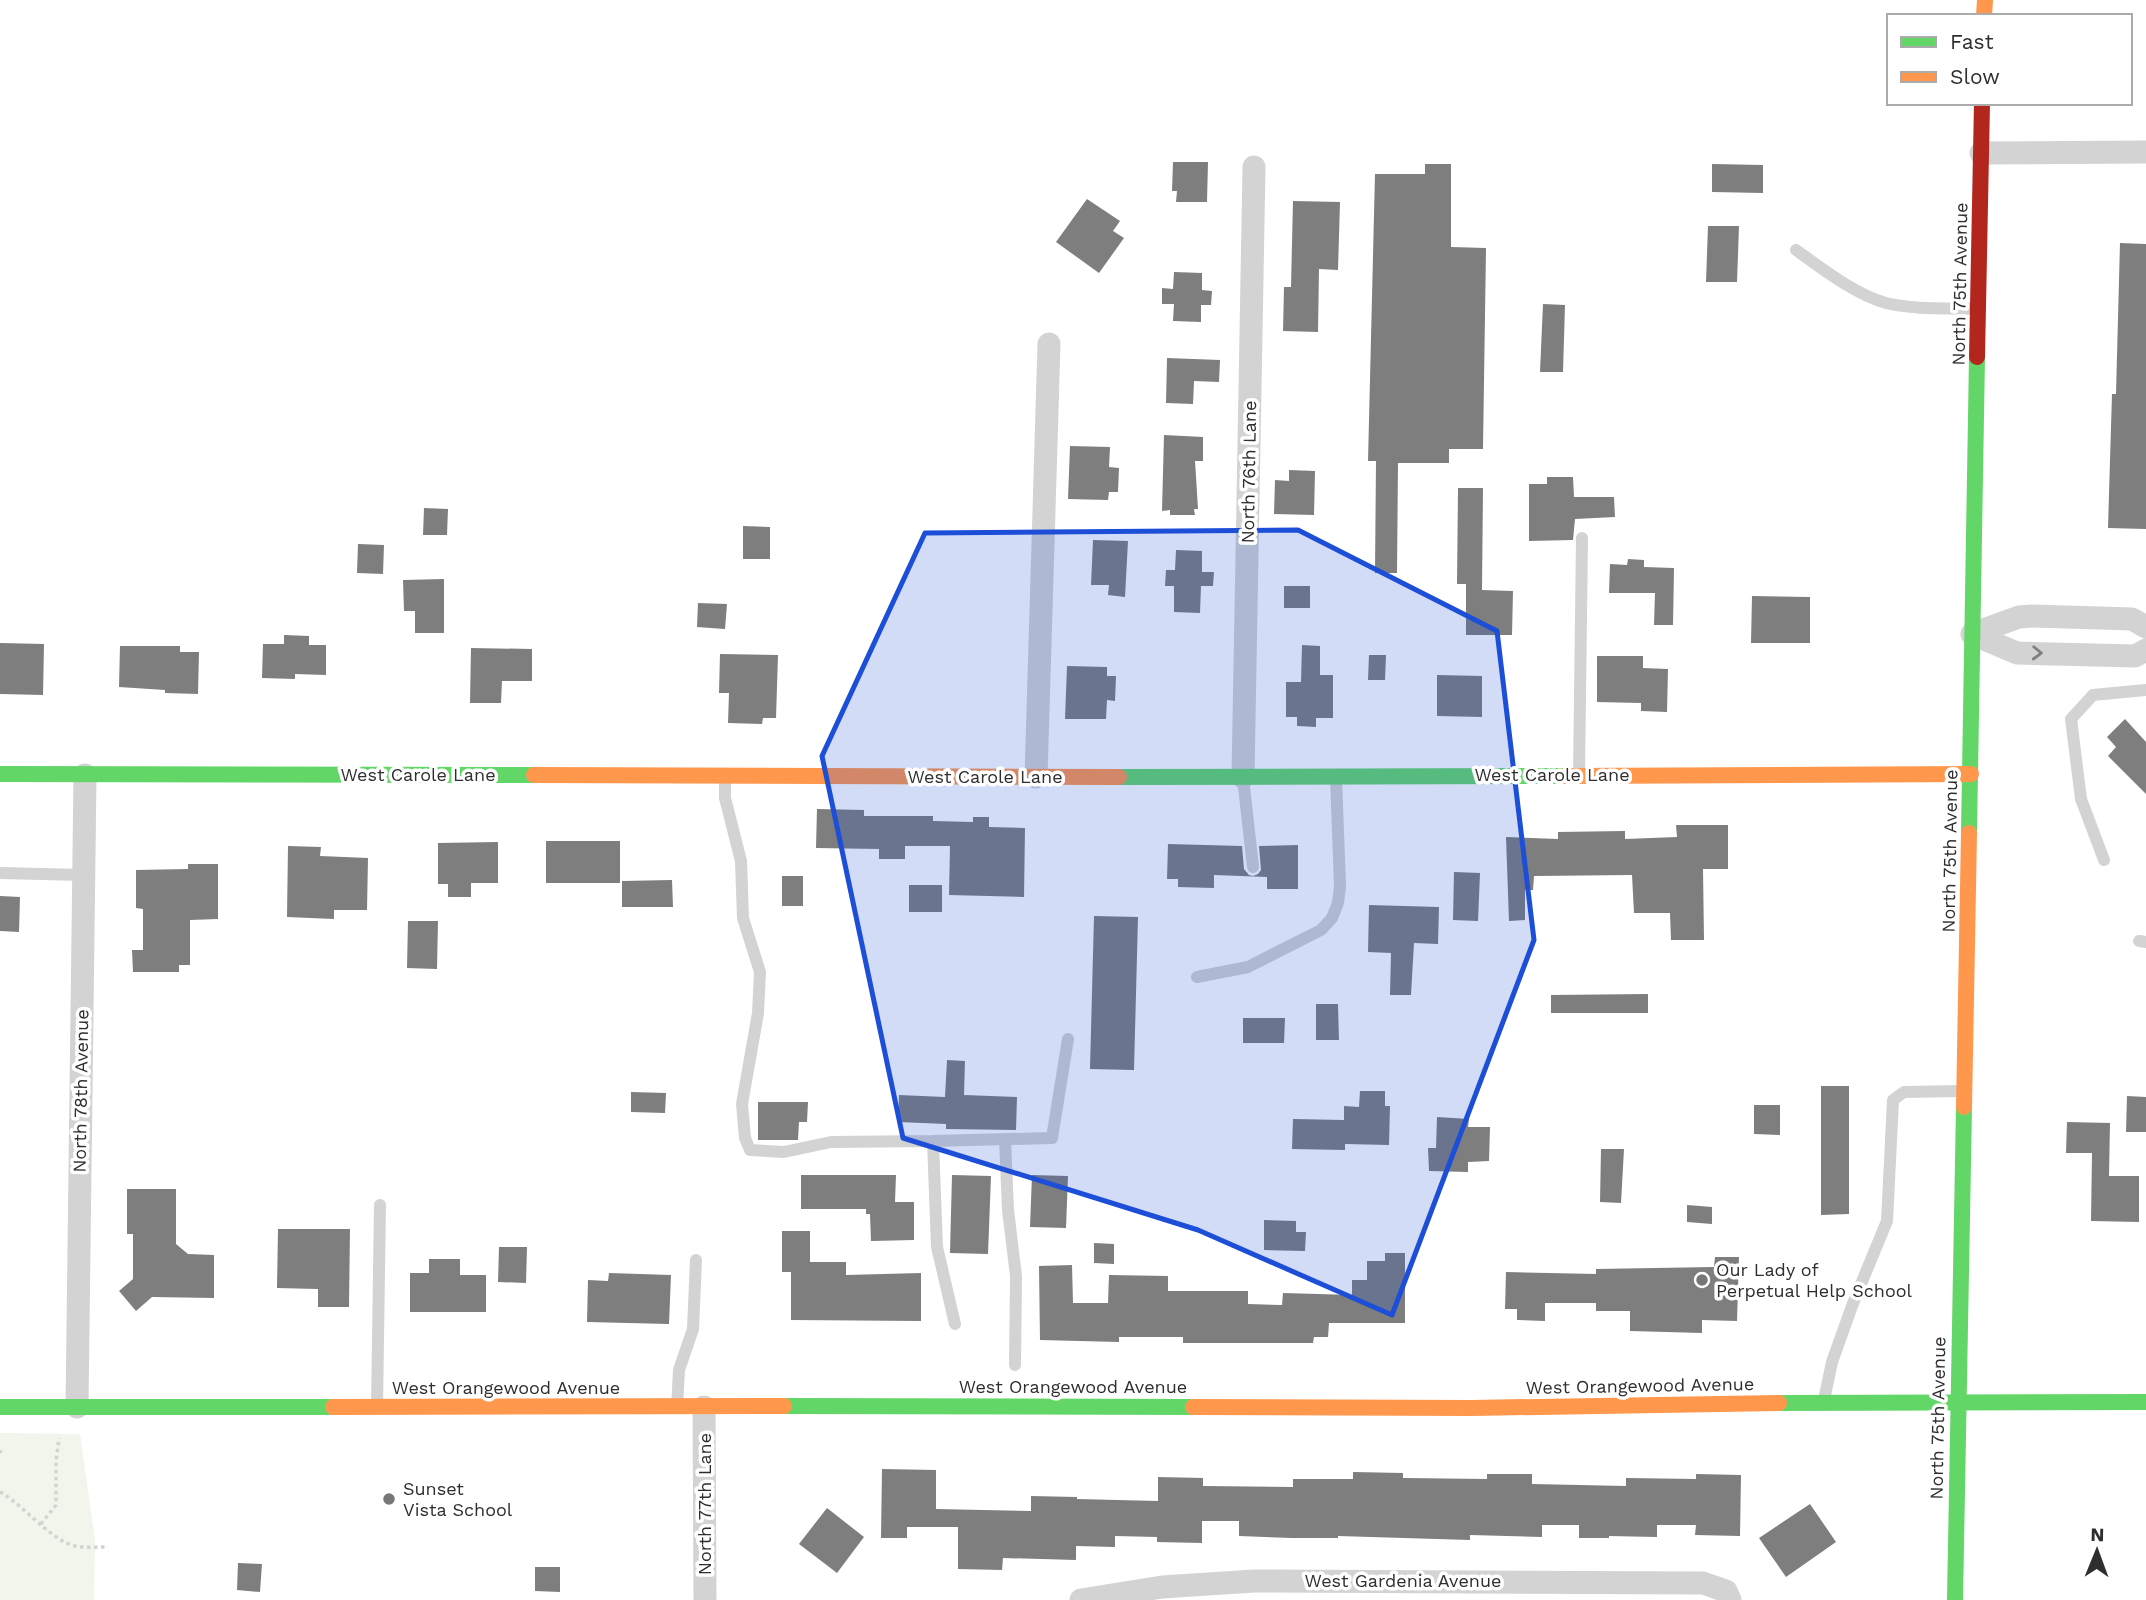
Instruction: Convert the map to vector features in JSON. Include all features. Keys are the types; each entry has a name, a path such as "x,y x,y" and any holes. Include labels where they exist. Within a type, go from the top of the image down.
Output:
{"street":[{"name":"North 75th Avenue","path":"1955,1600 1982,105"},
{"path":"1981,153 2146,152"},
{"name":"North 76th Lane","path":"1243,777 1254,167"},
{"path":"1036,777 1049,344"},
{"path":"1972,634 2019,617 2032,616 2132,619 2146,626"},
{"path":"1972,634 2017,653 2135,656 2146,651"},
{"name":"West Carole Lane","path":"0,774 1243,777 1971,774"},
{"name":"North 78th Avenue","path":"77,1407 85,775"},
{"name":"West Orangewood Avenue","path":"0,1407 1471,1408 1824,1402 2146,1402"},
{"name":"North 77th Lane","path":"704,1407 705,1600"},
{"name":"West Gardenia Avenue","path":"1081,1600 1162,1587 1278,1581 1703,1583 1728,1595"}],"lane":[{"path":"1796,250 1857,290 1882,302 1904,307 1978,309"},
{"path":"1578,775 1582,538"},
{"path":"2104,860 2081,799 2071,719 2093,695 2146,690"},
{"path":"724,776 725,798 741,861 743,918 760,972 758,1013 743,1104 745,1139 750,1150 783,1152 831,1142 1052,1138 1068,1039"},
{"path":"1197,977 1248,967 1321,930 1332,918 1338,903 1340,886 1336,776"},
{"path":"1243,777 1253,867"},
{"path":"0,873 83,875"},
{"path":"1824,1402 1836,1351 1888,1221 1893,1100 1904,1092 1964,1091"},
{"path":"1005,1139 1007,1210 1016,1276 1015,1365"},
{"path":"933,1141 937,1247 955,1324"},
{"path":"376,1407 380,1205"},
{"path":"677,1407 681,1361 693,1329 696,1260"}],"path":[{"path":"41,1524 56,1505 59,1438"},
{"path":"0,1492 15,1500 62,1541 76,1546 108,1547"}],"highlighted area":[{"path":"1298,530 1497,631 1534,940 1392,1315 1198,1230 903,1138 822,756 925,533"}],"shaded area":[{"path":"0,1433 80,1434 95,1540 94,1600 0,1600"}],"building":[{"path":"1173,162 1208,162 1207,202 1176,202 1177,191 1172,191"},
{"path":"1425,164 1451,164 1451,247 1486,248 1483,449 1449,449 1449,463 1398,463 1397,573 1375,573 1376,461 1368,461 1375,174 1425,174"},
{"path":"1712,164 1763,165 1763,193 1712,192"},
{"path":"1087,199 1120,221 1113,231 1124,238 1099,273 1056,242"},
{"path":"1293,201 1340,202 1338,270 1319,269 1318,332 1283,331 1284,287 1291,287"},
{"path":"1708,226 1739,226 1737,282 1706,282"},
{"path":"2120,243 2146,244 2146,529 2108,528 2112,394 2116,394"},
{"path":"1174,272 1202,273 1202,290 1212,291 1211,305 1201,305 1201,322 1173,321 1174,304 1162,304 1162,288 1173,289"},
{"path":"1543,304 1565,305 1563,372 1540,372"},
{"path":"1167,358 1220,360 1219,382 1194,381 1193,404 1166,403"},
{"path":"1164,435 1203,437 1203,461 1195,461 1198,509 1194,509 1195,515 1170,515 1170,510 1162,511"},
{"path":"1070,446 1110,447 1109,467 1119,468 1118,492 1109,492 1108,500 1068,499"},
{"path":"1289,470 1315,471 1314,515 1274,514 1275,480 1289,481"},
{"path":"1547,477 1573,477 1574,497 1614,497 1615,517 1575,519 1573,540 1529,541 1529,484 1547,484"},
{"path":"1458,488 1483,488 1482,590 1513,591 1512,635 1466,635 1466,584 1457,584"},
{"path":"424,508 448,509 447,535 423,535"},
{"path":"743,526 770,527 770,559 743,559"},
{"path":"1093,540 1128,541 1125,597 1108,595 1109,585 1091,585"},
{"path":"358,544 384,545 383,574 357,573"},
{"path":"1176,550 1202,551 1202,572 1214,572 1213,586 1201,586 1200,613 1174,612 1174,586 1165,586 1166,570 1175,570"},
{"path":"1628,559 1644,560 1644,567 1674,568 1673,625 1654,625 1655,593 1609,593 1610,564 1627,565"},
{"path":"444,579 444,633 415,633 415,611 404,611 403,580"},
{"path":"1284,586 1310,586 1310,608 1284,608"},
{"path":"1752,596 1810,597 1810,643 1751,643"},
{"path":"698,603 727,604 725,629 697,627"},
{"path":"284,635 309,636 309,645 326,645 326,675 295,674 295,679 262,678 263,644 284,644"},
{"path":"0,643 44,644 43,695 0,694"},
{"path":"1302,645 1320,646 1320,675 1333,675 1333,718 1316,718 1316,727 1297,726 1297,717 1286,717 1286,682 1301,682"},
{"path":"120,646 180,646 180,652 199,652 198,694 119,687"},
{"path":"471,648 532,649 532,681 502,681 501,703 470,703"},
{"path":"720,654 778,655 776,718 763,718 762,724 728,723 729,693 719,693"},
{"path":"1369,655 1386,655 1385,680 1368,680"},
{"path":"1597,656 1643,656 1643,668 1668,669 1667,712 1641,711 1641,703 1597,702"},
{"path":"1067,666 1107,667 1107,676 1116,676 1115,701 1107,700 1106,719 1065,719"},
{"path":"1437,675 1482,676 1482,717 1437,716"},
{"path":"2125,719 2146,742 2146,794 2108,756 2116,747 2107,737"},
{"path":"817,809 864,810 864,816 933,816 933,821 973,822 973,817 989,817 989,827 1025,828 1024,897 949,895 950,846 905,846 905,859 879,859 879,849 816,848"},
{"path":"1676,825 1728,825 1728,869 1703,869 1704,940 1671,940 1670,913 1634,913 1632,875 1534,876 1533,890 1525,890 1525,920 1509,921 1506,837 1558,839 1558,832 1625,831 1625,839 1677,837"},
{"path":"546,841 620,841 620,883 546,883"},
{"path":"498,842 498,883 471,883 471,897 448,897 448,884 438,884 438,843"},
{"path":"1168,844 1242,846 1244,869 1253,876 1261,870 1259,846 1298,845 1298,889 1267,889 1267,877 1214,875 1214,888 1178,887 1178,879 1167,879"},
{"path":"288,846 321,847 320,856 368,858 367,910 334,910 334,919 287,917"},
{"path":"188,864 218,864 218,919 190,920 190,965 179,965 179,972 133,972 132,950 143,950 143,909 136,908 136,870 188,869"},
{"path":"1454,872 1480,873 1478,921 1453,920"},
{"path":"782,876 803,876 803,906 782,906"},
{"path":"672,880 673,907 622,907 622,881"},
{"path":"909,885 942,885 942,912 909,912"},
{"path":"0,896 20,897 19,932 0,931"},
{"path":"1369,905 1439,907 1438,944 1414,943 1411,995 1390,995 1391,953 1368,952"},
{"path":"1094,916 1138,917 1134,1070 1090,1069"},
{"path":"408,921 438,921 437,969 407,968"},
{"path":"1648,994 1648,1013 1551,1013 1551,995"},
{"path":"1316,1004 1338,1004 1339,1040 1316,1040"},
{"path":"1243,1018 1285,1018 1284,1043 1243,1043"},
{"path":"947,1060 965,1061 964,1095 1017,1097 1016,1130 946,1129 946,1124 898,1122 899,1095 945,1097"},
{"path":"1821,1086 1849,1086 1849,1214 1821,1215"},
{"path":"1360,1091 1385,1091 1385,1106 1390,1106 1389,1145 1345,1144 1345,1150 1292,1149 1293,1119 1344,1120 1344,1106 1359,1107"},
{"path":"631,1092 666,1093 665,1113 631,1112"},
{"path":"2127,1096 2146,1097 2146,1132 2126,1132"},
{"path":"758,1102 808,1102 807,1122 799,1122 798,1140 758,1140"},
{"path":"1754,1105 1780,1105 1780,1135 1754,1134"},
{"path":"1437,1117 1469,1119 1468,1127 1490,1127 1489,1161 1468,1162 1468,1172 1429,1171 1428,1148 1436,1148"},
{"path":"2067,1122 2110,1123 2109,1176 2139,1176 2139,1222 2091,1221 2092,1153 2066,1153"},
{"path":"1601,1149 1624,1149 1621,1203 1600,1202"},
{"path":"801,1175 896,1175 895,1202 914,1202 914,1240 871,1241 870,1214 866,1214 866,1209 801,1209"},
{"path":"952,1175 991,1176 988,1254 950,1253"},
{"path":"1032,1175 1068,1176 1066,1228 1030,1227"},
{"path":"127,1189 176,1189 176,1244 188,1254 214,1255 214,1298 152,1297 136,1311 119,1291 133,1279 133,1234 127,1234"},
{"path":"1687,1205 1712,1207 1712,1224 1687,1222"},
{"path":"1264,1220 1296,1221 1296,1232 1306,1232 1305,1251 1264,1250"},
{"path":"278,1229 350,1229 349,1307 318,1307 318,1289 277,1288"},
{"path":"782,1231 810,1231 810,1262 846,1262 846,1275 921,1273 921,1321 791,1320 791,1272 782,1272"},
{"path":"1094,1243 1114,1244 1114,1264 1094,1263"},
{"path":"499,1247 527,1247 526,1283 498,1282"},
{"path":"1385,1253 1405,1253 1405,1323 1329,1323 1328,1337 1314,1337 1313,1343 1183,1343 1183,1337 1119,1337 1119,1342 1040,1340 1039,1266 1072,1265 1073,1303 1108,1303 1109,1275 1168,1276 1168,1291 1248,1291 1248,1304 1282,1305 1283,1293 1352,1295 1352,1280 1367,1280 1367,1261 1385,1261"},
{"path":"1715,1257 1739,1257 1737,1321 1702,1320 1702,1333 1630,1331 1630,1311 1596,1311 1596,1303 1545,1303 1545,1321 1517,1320 1517,1309 1505,1309 1506,1272 1596,1274 1596,1269 1714,1267"},
{"path":"429,1259 460,1259 460,1275 486,1275 486,1312 410,1312 410,1273 429,1273"},
{"path":"609,1273 671,1275 669,1324 587,1322 588,1280 608,1281"},
{"path":"882,1469 936,1470 936,1509 1031,1511 1031,1496 1158,1501 1158,1477 1203,1478 1203,1486 1293,1487 1293,1479 1353,1479 1353,1472 1403,1473 1403,1478 1487,1479 1487,1474 1532,1474 1532,1484 1626,1486 1626,1478 1696,1479 1696,1474 1741,1475 1740,1536 1695,1535 1696,1525 1657,1525 1657,1537 1579,1538 1579,1525 1542,1525 1542,1537 1470,1535 1470,1540 1338,1536 1292,1538 1239,1536 1239,1521 1202,1521 1202,1543 1157,1542 1157,1537 1115,1536 1115,1547 1076,1546 1076,1560 1003,1558 1002,1570 958,1569 958,1527 907,1527 907,1538 881,1538"},
{"path":"1810,1504 1836,1542 1786,1577 1759,1538"},
{"path":"827,1508 864,1537 837,1573 799,1544"},
{"path":"238,1563 262,1564 260,1592 237,1590"},
{"path":"535,1567 560,1567 560,1592 535,1591"}],"traffic: fast":[{"path":"1969,833 1977,357"},
{"path":"0,774 534,775"},
{"path":"1119,777 1564,776"},
{"path":"1955,1600 1964,1107"},
{"path":"1779,1403 2146,1402"},
{"path":"784,1406 1193,1407"},
{"path":"0,1407 333,1407"}],"traffic: slow":[{"path":"1984,14 1985,0"},
{"path":"1564,776 1971,774"},
{"path":"534,775 1119,777"},
{"path":"1964,1107 1969,833"},
{"path":"1193,1407 1471,1408 1779,1403"},
{"path":"333,1407 784,1406"}],"traffic: jam":[{"path":"1977,357 1982,105"}],"place":[{"name":"Our Lady of Perpetual Help School","path":"1702,1280"},
{"name":"Sunset Vista School","path":"389,1499"}]}
